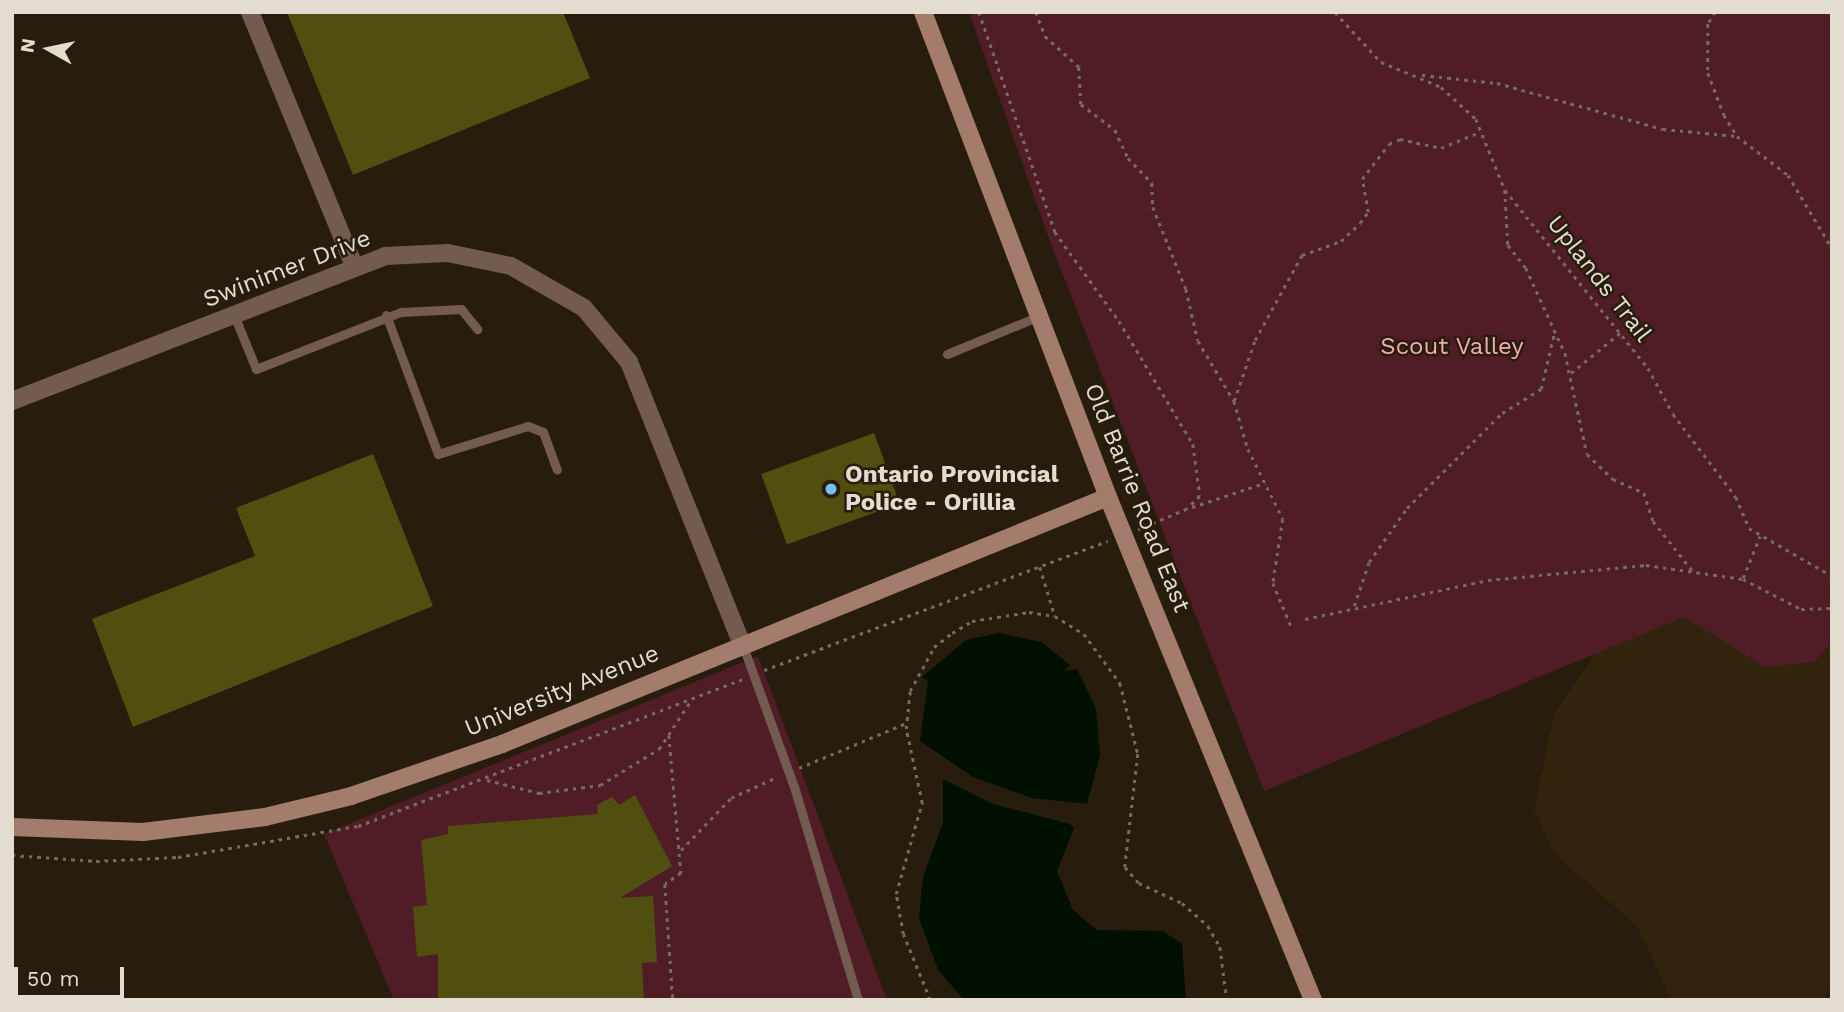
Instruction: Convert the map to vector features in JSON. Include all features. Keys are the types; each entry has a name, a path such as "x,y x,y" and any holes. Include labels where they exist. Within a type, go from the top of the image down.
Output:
{"street":[{"path":"250,12 354,265"},
{"name":"Old Barrie Road East","path":"923,12 1108,497 1313,1000"},
{"name":"Swinimer Drive","path":"12,401 234,316 354,265 417,251 481,257 540,277 584,308 639,380 742,644"},
{"name":"University Avenue","path":"12,827 92,834 188,828 351,796 502,744 1108,497"}],"lane":[{"path":"234,316 256,369 386,315 460,309 477,329"},
{"path":"386,315 439,454 528,426 543,432 557,470"},
{"path":"947,354 1039,317"},
{"path":"742,644 795,790 858,1000"}],"path":[{"path":"979,12 1055,232 1119,321 1193,444 1202,491 1191,507"},
{"path":"1036,12 1045,36 1079,67 1081,104 1115,131 1128,158 1152,183 1153,208 1186,289 1198,341 1234,401 1265,482 1283,519 1273,583 1291,626"},
{"name":"Uplands Trail","path":"1335,12 1381,62 1422,75 1462,104 1481,131 1505,190 1620,332 1760,536 1832,576"},
{"path":"1715,12 1708,24 1708,73 1737,136 1788,175 1832,248"},
{"path":"1422,75 1497,83 1663,129 1737,136"},
{"path":"1234,401 1255,340 1302,255 1341,241 1360,223 1368,212 1362,179 1389,144 1400,139 1441,148 1481,131"},
{"path":"1505,190 1508,245 1526,268 1570,374 1587,454 1613,479 1644,494 1653,521 1692,570"},
{"path":"1570,374 1620,332"},
{"path":"1354,607 1369,562 1407,508 1502,413 1541,389 1554,334"},
{"path":"1152,525 1191,507 1265,482"},
{"path":"1743,579 1760,536"},
{"path":"1305,619 1354,607 1531,575 1646,565 1743,579 1801,610 1832,608"},
{"path":"1040,566 1055,616"},
{"path":"930,1000 903,934 896,894 922,803 906,729 911,691 934,647 972,621 1010,613 1055,616 1096,645 1130,707 1139,754 1125,867 1139,883 1182,903 1208,926 1220,947 1227,1000"},
{"path":"487,780 539,793 583,790 643,762 669,735 692,699"},
{"path":"669,735 681,873 665,884 673,1000"}],"shaded area":[{"path":"1685,617 1765,667 1814,662 1832,642 1832,977 1824,1000 1671,1000 1638,927 1554,853 1534,810 1554,714 1598,650"},
{"path":"999,633 1041,642 1070,665 1064,671 1077,669 1096,709 1100,755 1087,804 1032,798 973,777 920,741 928,681 922,677 966,640"},
{"path":"943,779 993,804 1070,824 1074,828 1057,871 1073,910 1097,930 1163,931 1182,944 1186,1000 964,1000 938,970 919,918 923,877 943,823"}],"green space":[{"name":"Scout Valley","path":"969,12 1832,12 1832,642 1814,662 1765,667 1684,617 1264,791 1048,236"},
{"path":"758,656 887,1000 394,1000 324,834"}],"building":[{"path":"287,12 563,12 590,78 353,175"},
{"name":"Ontario Provincial Police - Orillia","path":"874,433 900,503 787,545 761,474"},
{"path":"373,454 433,606 133,727 92,619 255,556 236,508"},
{"path":"635,795 672,866 620,898 653,896 657,962 642,963 644,1000 438,1000 438,954 417,957 413,907 427,905 421,840 448,834 448,826 598,814 597,805 612,797 619,805"}],"place":[{"name":"Ontario Provincial Police - Orillia","path":"831,489"}]}
